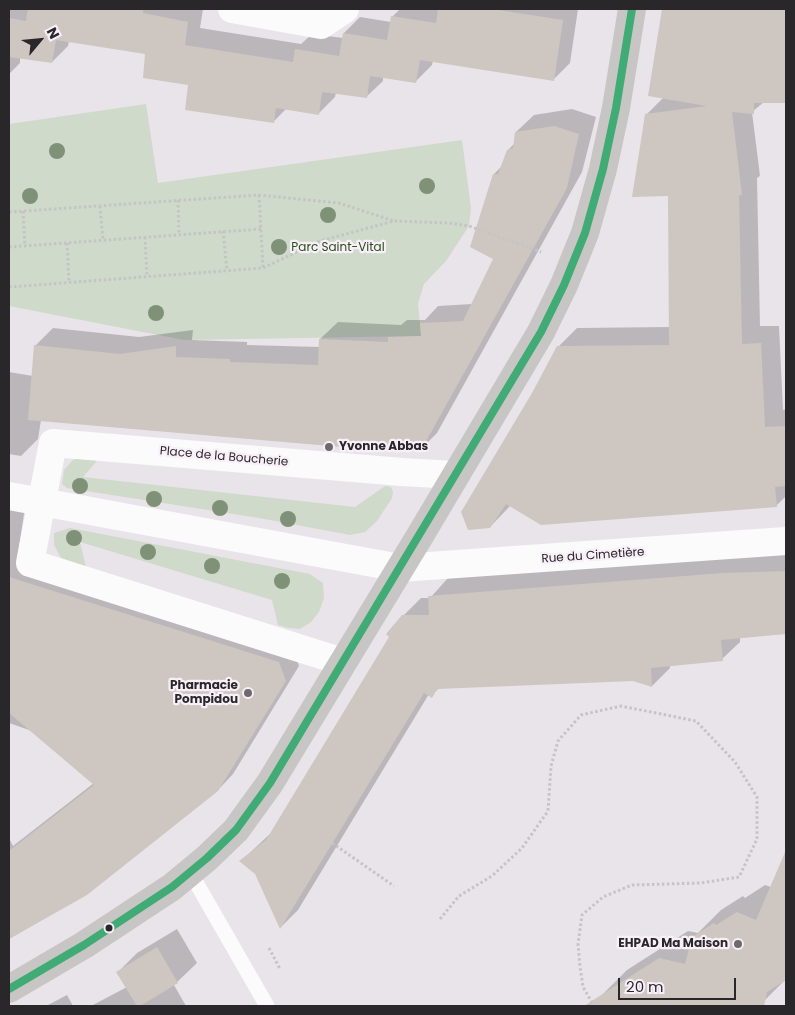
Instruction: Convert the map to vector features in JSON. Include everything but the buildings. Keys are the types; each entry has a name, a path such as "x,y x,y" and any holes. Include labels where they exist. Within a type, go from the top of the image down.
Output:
{"street":[{"path":"232,9 321,25 345,9"},
{"path":"9,989 84,945 142,907 190,872 223,843 249,813 270,783 542,332 585,233 603,169 632,9"},
{"name":"Place de la Boucherie","path":"343,662 30,563 52,442 455,475"},
{"path":"9,496 400,568"},
{"name":"Rue du Cimetière","path":"400,568 786,541"}],"lane":[{"path":"190,872 267,1006"}],"path":[{"path":"9,212 259,195 340,203 394,221 449,223 469,226 573,264"},
{"path":"259,195 263,268"},
{"path":"178,200 179,235"},
{"path":"100,206 103,240"},
{"path":"23,211 25,246"},
{"path":"9,287 263,268 320,241 394,221"},
{"path":"9,248 261,228"},
{"path":"223,231 227,270"},
{"path":"145,237 146,277"},
{"path":"67,243 69,282"},
{"path":"440,919 459,896 492,876 522,848 548,811 552,766 558,741 581,715 621,706 696,721 735,762 756,797 757,839 738,877 700,883 632,885 603,897 582,915 578,944 580,967 583,987 594,1006"},
{"path":"332,843 394,886"}],"green space":[{"name":"Parc Saint-Vital","path":"146,104 158,183 462,140 471,208 469,226 446,261 424,284 418,304 421,336 184,340 9,306 9,124"},
{"path":"84,456 101,456 83,477 355,507 385,486 391,487 393,492 392,498 377,521 365,532 350,535 259,518 67,488 62,484 64,470 73,460"},
{"path":"70,528 310,574 323,583 324,598 319,612 311,622 300,629 278,625 272,600 80,542 86,567 61,558 54,545 54,533"}],"transit line":[{"path":"9,989 84,945 172,887 207,858 236,830 270,783 541,332 564,285 585,233 603,169 616,108 632,9"}],"place":[{"name":"Yvonne Abbas","path":"329,447"},
{"name":"Pharmacie Pompidou","path":"248,693"},
{"name":"EHPAD Ma Maison","path":"738,944"}]}
